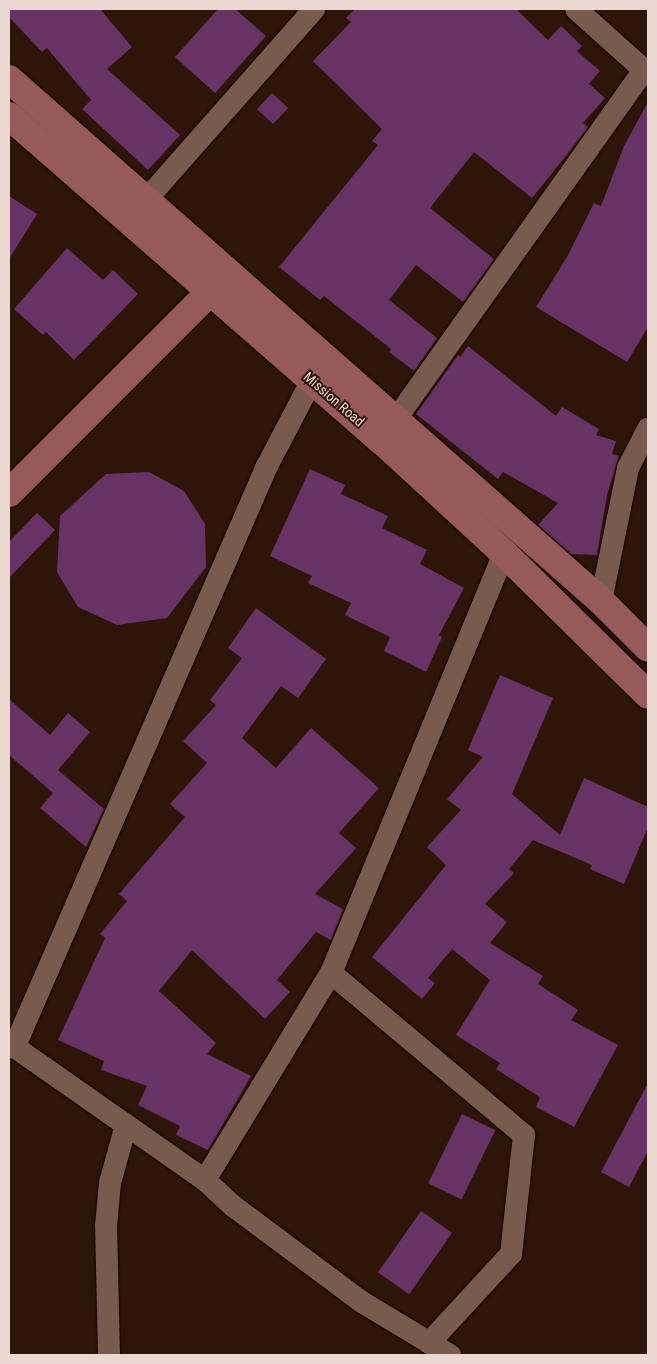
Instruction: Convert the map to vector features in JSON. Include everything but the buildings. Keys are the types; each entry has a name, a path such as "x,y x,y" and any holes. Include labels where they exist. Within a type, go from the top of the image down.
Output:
{"street":[{"path":"144,201 314,9"},
{"path":"396,419 644,70 576,9"},
{"name":"Mission Road","path":"9,79 144,201 396,419 601,601 648,648"},
{"name":"Mission Road","path":"9,116 312,380 504,553 648,695"},
{"path":"9,494 210,292"},
{"path":"312,380 267,466 11,1046 205,1180 233,1206 362,1302 450,1355"},
{"path":"601,601 628,468 648,429"},
{"path":"205,1180 331,973 504,553"},
{"path":"331,973 524,1135 511,1254 429,1343"},
{"path":"109,1355 106,1226 110,1183 126,1125"}]}
